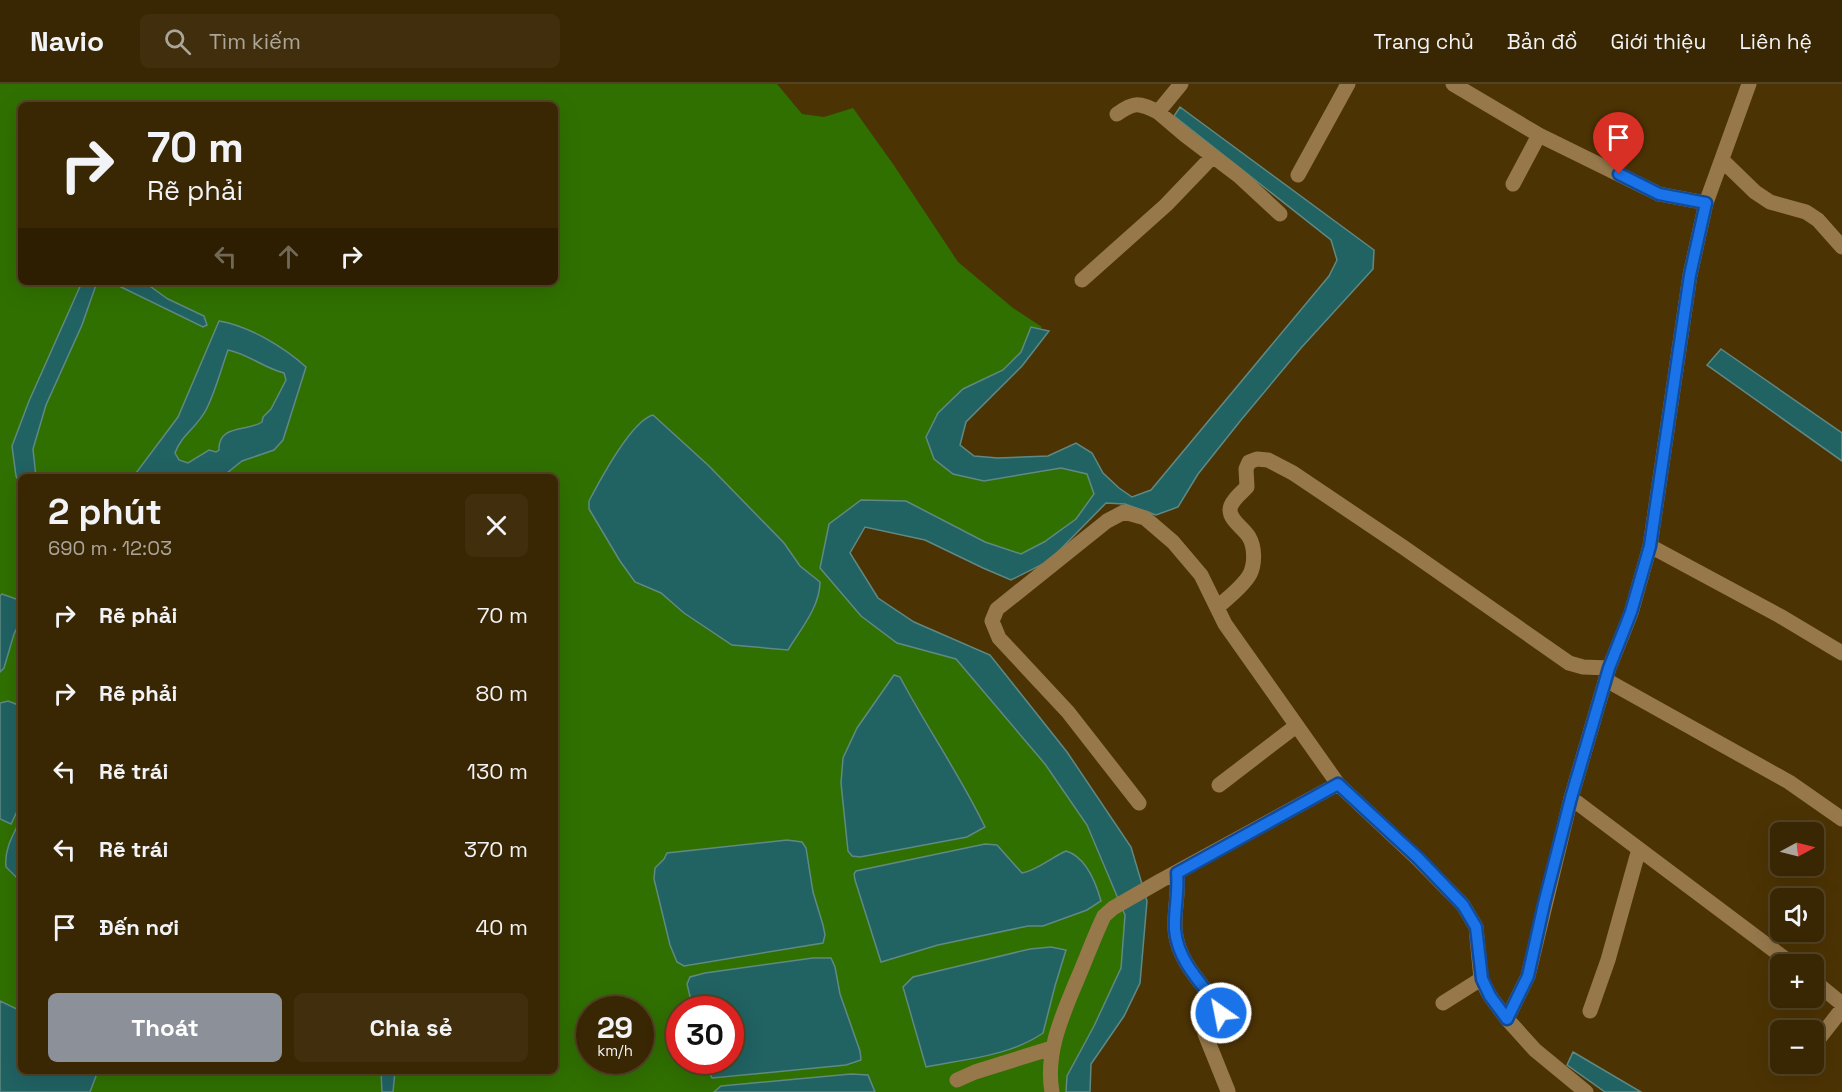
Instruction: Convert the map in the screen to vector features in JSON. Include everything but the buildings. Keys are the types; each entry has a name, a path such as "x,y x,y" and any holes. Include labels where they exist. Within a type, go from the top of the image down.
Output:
{"street":[{"path":"1158,112 1181,84"},
{"path":"1298,174 1348,84"},
{"path":"1453,84 1539,135 1659,194 1706,203"},
{"path":"1507,1019 1528,976 1571,798 1607,674 1631,612 1650,546 1690,275 1706,203 1749,84"},
{"path":"1117,114 1135,104 1158,112 1239,176 1280,214"},
{"path":"1513,184 1539,135"},
{"path":"1082,280 1166,205 1213,156"},
{"path":"1723,161 1755,192 1770,202 1806,212 1818,220 1842,247"},
{"path":"1217,608 1249,575 1253,563 1249,537 1233,518 1230,511 1232,504 1247,488 1246,469 1249,462 1257,459 1268,460 1293,473 1403,547 1569,663 1607,674 1789,782 1842,819"},
{"path":"1139,803 1068,712 999,638 992,621 997,609 1107,521 1124,512 1145,518 1173,542 1201,575 1225,624 1338,784 1418,858 1463,905 1476,927 1482,979 1490,996 1507,1019 1535,1050 1586,1092"},
{"path":"1650,546 1780,616 1842,653"},
{"path":"1219,785 1296,726"},
{"path":"1052,1092 1049,1076 1052,1048 1064,1011 1104,916 1113,908 1160,881 1338,784"},
{"path":"1571,798 1779,954"},
{"path":"1590,1011 1608,960 1639,849"},
{"path":"1177,873 1175,929 1177,942 1190,969 1221,1009 1219,1018 1205,1034 1228,1091"},
{"path":"1443,1003 1482,979"},
{"path":"1824,989 1842,1004"},
{"path":"1824,1032 1842,1008"},
{"path":"957,1080 975,1072 1052,1048"}],"green space":[{"path":"0,84 777,84 802,114 824,117 853,108 958,262 1013,308 1042,327 1040,329 1031,327 1021,352 1003,370 963,389 938,413 984,481 1061,468 1087,474 1095,494 1076,519 1044,542 1021,554 985,542 950,525 829,524 820,568 861,616 897,643 956,659 1045,764 1087,825 1125,915 1121,968 1094,1026 1067,1075 1066,1092 393,1092 395,1074 558,1074 558,474 18,474 18,1074 381,1074 382,1092 0,1092"}],"water":[{"path":"1180,107 1374,250 1373,269 1301,348 1241,420 1198,474 1178,507 1156,515 1125,504 1106,503 1049,561 1011,580 925,540 865,527 850,553 878,598 914,622 990,655 1067,752 1131,847 1147,901 1140,983 1124,1016 1091,1064 1090,1092 1066,1092 1067,1076 1121,968 1125,915 1087,825 1045,764 956,659 897,643 861,616 820,568 829,524 861,500 906,501 985,542 1021,554 1044,542 1076,519 1094,494 1087,474 1061,468 984,481 953,474 934,459 926,437 938,413 963,389 1003,370 1021,352 1031,327 1049,331 1022,366 966,422 960,445 974,456 998,458 1048,456 1076,443 1092,453 1103,473 1132,497 1151,490 1329,276 1337,260 1331,240 1174,116"},
{"path":"81,285 96,285 82,325 46,405 33,449 36,474 18,474 18,480 12,446 29,401"},
{"path":"116,285 148,285 168,299 204,316 207,325 203,327"},
{"path":"219,321 242,327 266,338 306,367 283,440 274,450 242,461 226,474 135,474 178,417","holes":["228,350 284,373 286,380 271,409 263,417 262,422 228,432 223,436 219,450 216,452 209,450 188,463 179,460 175,453 207,408"]},
{"path":"1721,349 1842,433 1842,461 1707,365"},
{"path":"653,415 709,466 784,543 800,566 820,582 813,609 788,650 732,645 684,613 661,593 635,582 589,509 589,501 617,452 635,428"},
{"path":"2,594 18,600 18,626 4,668 0,672 0,596"},
{"path":"894,675 900,677 985,827 967,837 860,857 852,856 848,851 841,783 843,758 857,728"},
{"path":"8,701 18,705 18,809 11,824 0,819 0,703"},
{"path":"18,825 18,879 6,867 6,854"},
{"path":"787,840 802,842 806,848 813,892 825,935 823,943 684,966 677,962 670,945 654,879 655,868 667,853"},
{"path":"985,844 997,845 1022,873 1033,870 1066,851 1073,854 1085,865 1101,901 1087,910 1043,926 1028,926 938,945 881,962 855,880 856,871"},
{"path":"1051,947 1066,950 1043,1033 1002,1052 926,1067 903,987 913,977 1030,949"},
{"path":"813,958 831,958 861,1060 846,1065 712,1078 710,1074 744,1074 744,996 690,996 687,984 690,977"},
{"path":"0,1001 18,1010 18,1074 97,1074 90,1092 0,1092"},
{"path":"1573,1052 1641,1092 1605,1092 1567,1065"},
{"path":"381,1074 395,1074 393,1092 382,1092"},
{"path":"851,1074 868,1075 875,1092 714,1092 721,1086"}],"route":[{"path":"1221,1013 1221,1009 1190,969 1177,942 1175,929 1177,873 1338,784 1418,858 1463,905 1476,927 1482,979 1490,996 1507,1019 1528,976 1571,798 1609,668 1631,612 1650,546 1690,275 1706,203 1659,194 1619,174"}]}
